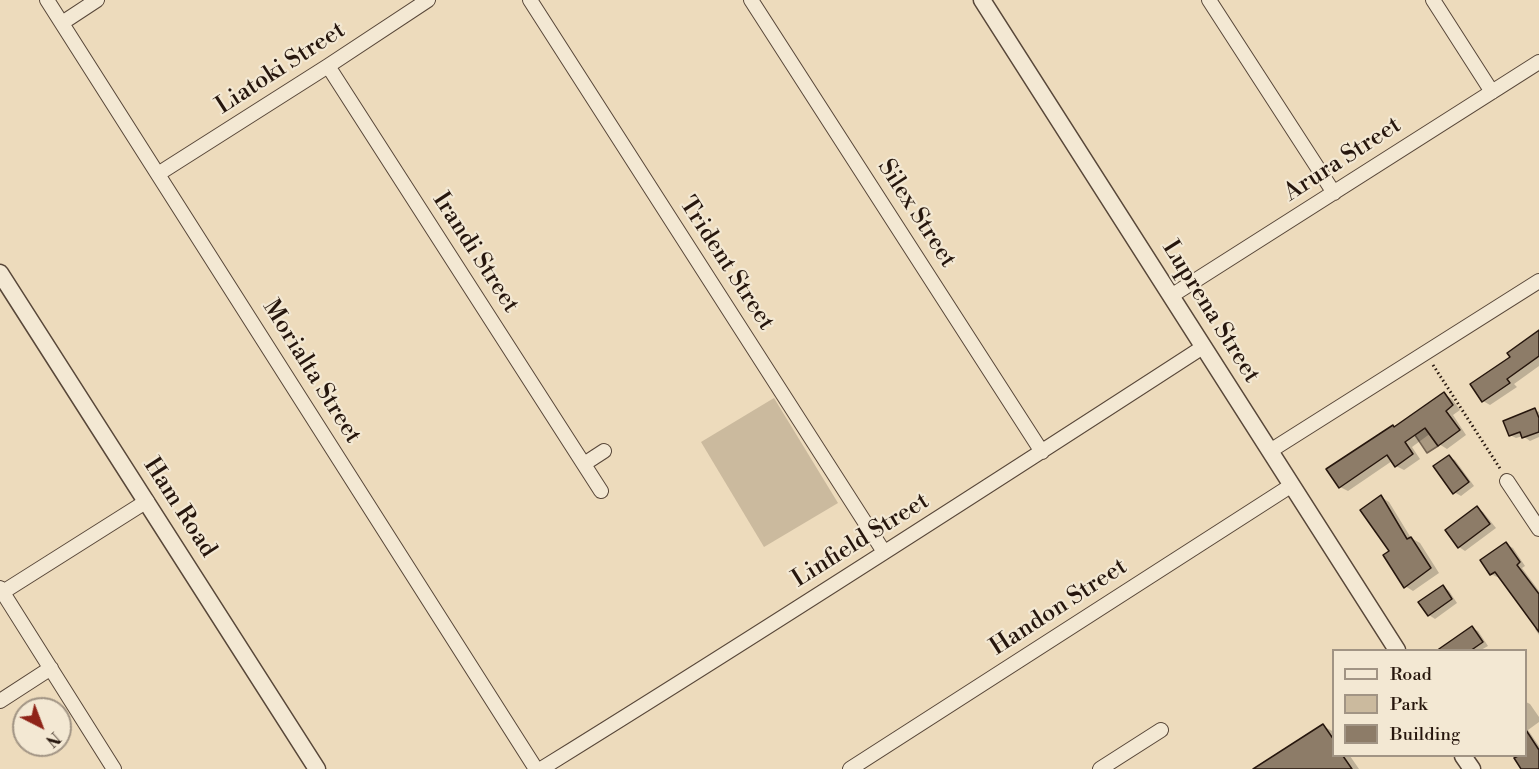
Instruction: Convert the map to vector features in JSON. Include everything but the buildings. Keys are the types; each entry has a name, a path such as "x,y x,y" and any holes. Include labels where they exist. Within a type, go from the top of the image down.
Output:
{"street":[{"name":"Morialta Street","path":"47,0 536,769"},
{"path":"62,23 97,0"},
{"name":"Liatoki Street","path":"158,174 428,0"},
{"name":"Trident Street","path":"530,0 884,552"},
{"name":"Silex Street","path":"752,0 1042,452"},
{"name":"Luprena Street","path":"982,0 1396,649"},
{"path":"1209,0 1334,193"},
{"path":"1433,0 1492,92"},
{"name":"Arura Street","path":"1171,296 1539,62"},
{"name":"Irandi Street","path":"328,66 602,491"},
{"name":"Ham Road","path":"0,273 317,769"},
{"path":"1270,451 1539,281"},
{"name":"Linfield Street","path":"541,769 698,672 1203,347"},
{"path":"584,465 604,451"},
{"path":"1507,481 1539,529"},
{"name":"Handon Street","path":"850,769 1292,485"},
{"path":"114,769 1,590 147,501"},
{"path":"0,701 51,668"},
{"path":"1100,769 1161,730"}],"path":[{"path":"1425,353 1507,481"}],"green space":[{"path":"774,398 838,503 764,547 701,442"}],"shaded area":[{"path":"1425,428 1438,446 1427,453 1415,435"}]}
